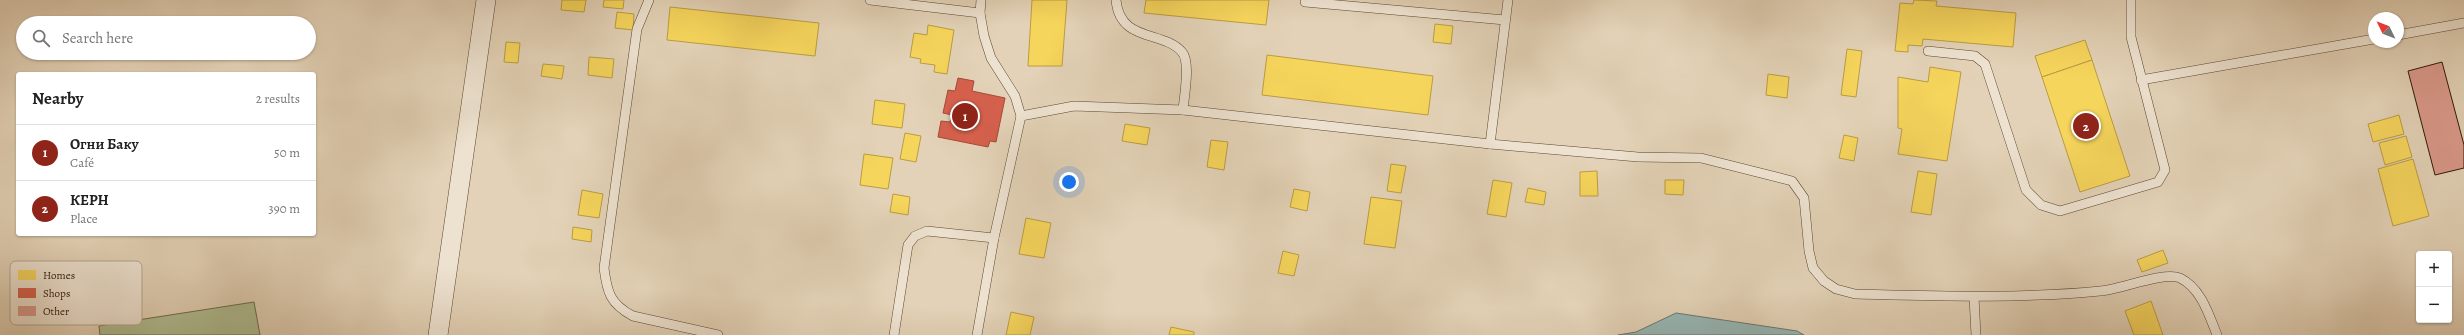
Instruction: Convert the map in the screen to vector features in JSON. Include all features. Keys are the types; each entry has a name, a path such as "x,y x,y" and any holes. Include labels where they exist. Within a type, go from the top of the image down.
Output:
{"street":[{"path":"438,335 486,0"}],"lane":[{"path":"648,0 635,37 604,268 607,293 621,310 634,316 718,335"},
{"path":"870,0 980,13"},
{"path":"977,335 994,238 1021,116 1015,96 991,58 984,36 980,13 981,0"},
{"path":"1116,0 1117,11 1123,22 1153,39 1169,43 1183,52 1187,67 1184,110"},
{"path":"1490,144 1508,0"},
{"path":"1928,51 1974,56 1985,64 2026,190 2041,205 2060,211 2158,182 2165,170 2140,80 2131,37 2131,0"},
{"path":"1305,2 1505,20"},
{"path":"2404,34 2464,23"},
{"path":"2140,80 2368,40"},
{"path":"1021,116 1074,106 1184,110 1490,144 1638,157 1701,158 1792,181 1804,198 1812,268 1836,289 1855,294 1974,297 2116,290 2165,276 2179,277 2193,287 2205,306 2216,335"},
{"path":"894,335 908,244 915,236 927,232 994,238"},
{"path":"1974,297 1976,335"}],"green space":[{"path":"254,302 260,335 100,335 99,326 142,325 142,319"}],"water":[{"path":"1676,313 1797,331 1804,335 1618,335 1636,332"}],"building: Homes":[{"path":"562,0 586,0 584,12 561,10"},
{"path":"604,0 624,0 623,9 603,7"},
{"path":"1032,0 1067,0 1062,66 1028,66"},
{"path":"1146,0 1269,0 1266,25 1144,13"},
{"path":"1914,0 1937,1 1936,6 2016,13 2013,47 1923,39 1922,46 1908,45 1908,52 1895,51 1900,3 1913,4"},
{"path":"670,7 819,23 815,56 667,40"},
{"path":"617,12 634,14 633,30 615,28"},
{"path":"1435,24 1453,26 1451,44 1433,42"},
{"path":"928,25 954,30 947,74 934,72 935,65 920,63 921,59 910,57 914,33 927,35"},
{"path":"2085,40 2092,60 2042,77 2035,56"},
{"path":"506,42 520,43 518,63 504,62"},
{"path":"1847,49 1862,51 1856,97 1841,95"},
{"path":"1267,55 1433,76 1428,115 1262,95"},
{"path":"589,57 614,59 612,78 588,75"},
{"path":"2092,60 2130,176 2080,192 2042,77"},
{"path":"543,64 564,66 562,79 541,76"},
{"path":"1930,67 1961,72 1947,161 1898,154 1902,129 1898,128 1898,77 1928,82"},
{"path":"1768,74 1789,77 1787,98 1766,95"},
{"path":"875,100 905,104 902,128 872,124"},
{"path":"2399,115 2404,134 2373,142 2368,124"},
{"path":"1125,124 1150,128 1147,145 1122,141"},
{"path":"905,133 921,136 916,162 900,159"},
{"path":"1844,135 1858,138 1854,161 1839,158"},
{"path":"2406,136 2412,157 2385,165 2379,143"},
{"path":"1211,140 1228,142 1224,170 1207,167"},
{"path":"864,154 893,158 888,189 860,185"},
{"path":"2413,159 2429,216 2393,226 2378,169"},
{"path":"1391,164 1406,166 1401,193 1387,191"},
{"path":"1597,171 1598,196 1580,196 1580,172"},
{"path":"1918,171 1937,174 1931,215 1911,212"},
{"path":"1493,180 1512,183 1506,217 1487,214"},
{"path":"1665,180 1684,180 1683,195 1665,194"},
{"path":"1528,188 1546,192 1544,205 1525,202"},
{"path":"1294,189 1310,192 1307,211 1290,207"},
{"path":"582,190 603,194 599,218 578,215"},
{"path":"893,194 910,197 908,215 890,212"},
{"path":"1371,197 1402,201 1395,248 1364,244"},
{"path":"1026,218 1051,223 1044,258 1019,254"},
{"path":"573,227 592,230 591,242 572,239"},
{"path":"2163,250 2168,263 2142,272 2137,260"},
{"path":"1283,251 1299,255 1294,276 1278,273"},
{"path":"2151,301 2163,335 2134,335 2125,311"},
{"path":"1011,312 1034,317 1030,335 1006,335"},
{"path":"1171,327 1194,332 1194,335 1169,335"}],"building: Shops":[{"path":"958,78 974,81 972,91 1005,98 996,142 990,141 988,147 938,137 941,121 950,122 952,115 943,113 948,90 955,91"}],"building: Other":[{"path":"2442,62 2464,145 2464,168 2435,175 2408,71"}],"place":[{"name":"Огни Баку","path":"965,116"},
{"name":"КЕРН","path":"2086,126"}]}
